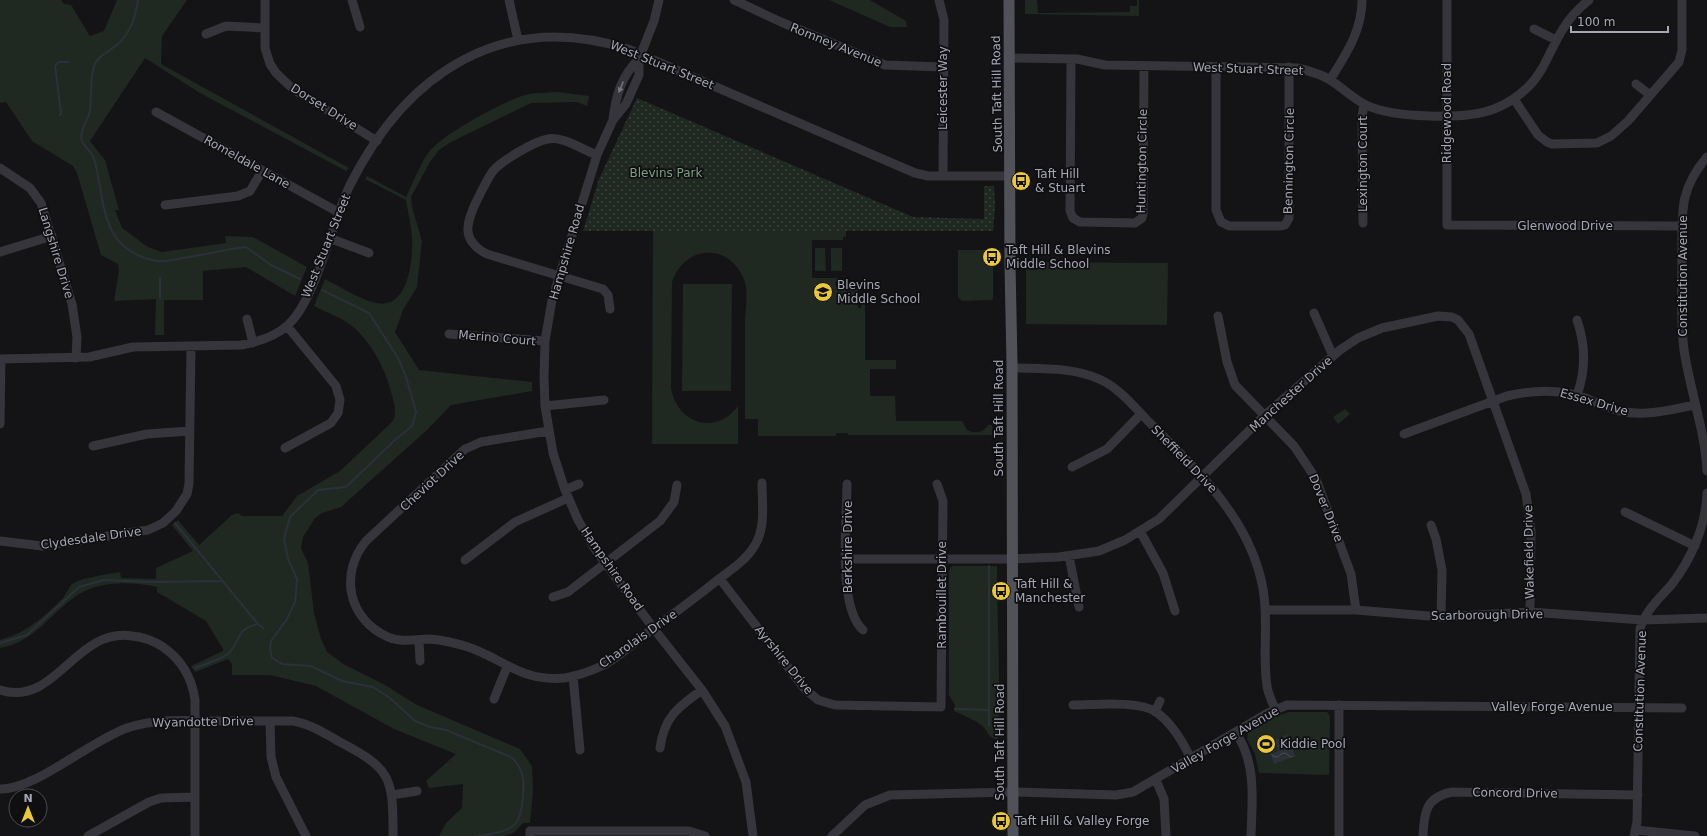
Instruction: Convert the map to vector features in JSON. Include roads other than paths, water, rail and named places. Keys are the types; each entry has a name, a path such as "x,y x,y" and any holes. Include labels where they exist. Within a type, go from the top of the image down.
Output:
{"main road":[{"name":"South Taft Hill Road","path":"1009,0 1013,559 1013,836"}],"street":[{"name":"Dorset Drive","path":"265,0 264,40 267,56 281,80 377,141"},
{"path":"352,0 360,27"},
{"path":"509,0 518,40"},
{"name":"Hampshire Road","path":"659,0 654,21 640,57 639,75 626,104 613,120 597,155 552,300 545,341 545,406 548,431 566,494 578,520 606,564 654,629 702,690 724,726 740,764 750,803 752,836"},
{"name":"Romney Avenue","path":"734,0 874,62 895,67 944,67"},
{"name":"Leicester Way","path":"939,0 944,20 943,176"},
{"path":"1330,80 1354,40 1361,18 1362,0"},
{"name":"Ridgewood Road","path":"1447,0 1447,225"},
{"name":"West Stuart Street","path":"1009,58 1071,59 1105,65 1289,68 1306,70 1330,80 1364,104 1391,113 1448,115 1482,112 1494,109 1514,99 1531,84 1568,20 1589,0"},
{"path":"1514,99 1538,135 1546,142 1589,144 1605,140 1611,136 1675,68 1682,55 1682,0"},
{"path":"206,34 226,26 264,28"},
{"path":"1534,29 1556,40"},
{"name":"West Stuart Street","path":"1,359 89,357 133,347 229,346 253,343 273,336 287,326 302,306 350,185 377,141 413,96 440,74 470,56 518,40 543,37 572,38 609,43 904,170 928,176 1011,176"},
{"name":"Huntington Circle","path":"1071,59 1070,211 1073,218 1080,222 1135,223 1142,218 1144,214 1144,66"},
{"name":"Bennington Circle","path":"1216,66 1216,210 1221,222 1229,226 1281,226 1285,225 1289,218 1289,68"},
{"path":"1636,84 1650,95"},
{"name":"Lexington Court","path":"1363,223 1362,117 1364,104"},
{"name":"Romeldale Lane","path":"156,112 338,212"},
{"path":"597,155 556,139 548,139 538,142 493,171 469,216 469,236 480,251 603,289 608,295 610,309"},
{"name":"Constitution Avenue","path":"1707,157 1693,175 1687,186 1684,197 1682,226 1682,331 1695,405 1705,445 1707,472"},
{"name":"Langshire Drive","path":"0,168 23,182 36,195 44,210 72,304 77,336 76,358"},
{"path":"165,205 238,196 250,191 262,171"},
{"name":"Glenwood Drive","path":"1447,225 1682,226"},
{"path":"0,252 52,236"},
{"path":"329,238 369,253"},
{"path":"1314,313 1333,356"},
{"name":"Dover Drive","path":"1218,316 1227,362 1235,385 1294,446 1316,479 1351,574 1356,610"},
{"name":"Manchester Drive","path":"846,559 1013,559 1069,556 1099,551 1140,531 1159,519 1265,415 1333,356 1358,338 1382,328 1438,316 1452,317 1458,320 1467,330 1494,401"},
{"path":"247,320 253,343"},
{"path":"1577,320 1584,352 1584,372 1577,395"},
{"path":"285,448 331,423 338,413 340,400 336,386 287,326"},
{"name":"Merino Court","path":"449,334 545,341"},
{"name":"Clydesdale Drive","path":"0,541 42,546 137,533 163,523 183,503 187,494 190,431 191,346"},
{"path":"0,424 1,359"},
{"name":"Sheffield Drive","path":"1012,368 1066,370 1086,374 1112,386 1203,476 1228,508 1248,541 1258,570 1266,610 1267,685 1276,709"},
{"name":"Essex Drive","path":"1404,434 1494,401 1524,392 1563,392 1577,395 1614,409 1639,414 1654,413 1695,405"},
{"path":"545,406 604,400"},
{"name":"Wakefield Drive","path":"1494,401 1529,504 1531,531 1530,612"},
{"path":"1072,467 1107,448 1141,414"},
{"path":"93,446 147,434 190,431"},
{"name":"Cheviot Drive","path":"350,579 355,558 366,541 462,452 481,442 548,431"},
{"name":"Charolais Drive","path":"350,579 354,604 359,612 373,627 388,637 402,640 443,640 469,647 520,673 540,677 573,676 604,664 654,629 720,579 751,552 759,537 762,524 762,483"},
{"path":"465,560 515,522 566,494 579,484"},
{"name":"Berkshire Drive","path":"847,484 846,559 849,604 857,625 863,630"},
{"name":"Rambouillet Drive","path":"937,484 943,501 941,707"},
{"path":"553,597 568,592 606,564 666,515 674,502 677,485"},
{"name":"Constitution Avenue","path":"1635,833 1638,795 1639,634 1644,620 1683,568 1694,546 1705,520 1707,493"},
{"path":"1625,512 1694,546"},
{"path":"1431,525 1438,545 1442,570 1441,617"},
{"path":"1140,531 1163,573 1175,610"},
{"path":"1069,556 1079,607"},
{"name":"Ayrshire Drive","path":"720,579 804,688 814,697 827,703 844,706 941,707"},
{"name":"Scarborough Drive","path":"1266,610 1356,610 1441,617 1530,612 1644,620 1707,618"},
{"path":"0,690 18,692 35,689 56,675 80,652 95,642 119,635 137,636 158,644 180,662 193,689 195,721 194,836"},
{"path":"419,640 420,661"},
{"path":"494,699 507,667"},
{"path":"573,676 580,750"},
{"path":"660,748 661,736 668,720 681,705 702,690"},
{"path":"1155,712 1160,701"},
{"path":"1073,705 1122,705 1141,707 1155,712 1168,724 1182,742 1191,759"},
{"name":"Valley Forge Avenue","path":"832,836 865,805 890,795 1013,792 1116,795 1133,792 1276,709 1287,705 1682,708"},
{"path":"1339,705 1339,836"},
{"path":"270,721 271,756 274,772 306,836"},
{"name":"Wyandotte Drive","path":"0,789 14,788 32,781 95,743 126,729 150,722 293,721 309,725 367,756 385,776 392,795 393,836"},
{"path":"1236,733 1245,748 1251,768 1252,836"},
{"path":"1156,780 1165,804 1166,836"},
{"path":"392,795 417,791"},
{"name":"Concord Drive","path":"1423,836 1425,815 1430,803 1439,795 1452,792 1638,795"},
{"path":"88,836 149,802 161,798 195,797"},
{"path":"530,834 657,833 689,831 705,836"},
{"path":"1635,833 1695,836"}],"water":[{"path":"1288,735 1295,756 1274,764 1271,754 1279,751 1275,740"}],"waterway":[{"path":"138,0 135,14 128,32 120,42 102,55 96,62 92,73 90,111 81,136 81,140 94,159 103,204 112,231 120,243 132,252 148,259 168,261 246,247 271,265 300,279"},
{"path":"60,115 55,66 59,62 68,62"},
{"path":"160,278 160,298"},
{"path":"322,290 369,313 398,358 406,377 416,412 412,426 395,440 346,487 318,490 290,517 284,539 288,559 297,579 295,602 287,619 271,641 270,648 272,658 282,664 311,666 342,681 373,687 390,698 415,721 430,727 446,730 511,757 519,767 523,779 523,799 518,819 509,829 479,836"},
{"path":"175,523 258,624 263,628"},
{"path":"989,566 989,710"},
{"path":"0,643 27,635 79,587 104,580 151,582 223,581"},
{"path":"195,668 224,657 234,647 243,631 258,624"},
{"path":"955,709 989,710 989,726"}],"place":[{"name":"Taft Hill & Stuart","path":"1021,181"},
{"name":"Taft Hill & Blevins Middle School","path":"992,257"},
{"name":"Blevins Middle School","path":"823,292"},
{"name":"Taft Hill & Manchester","path":"1001,591"},
{"name":"Kiddie Pool","path":"1266,744"},
{"name":"Taft Hill & Valley Forge","path":"1001,821"}],"park label":[{"name":"Blevins Park","path":"666,173"}]}
